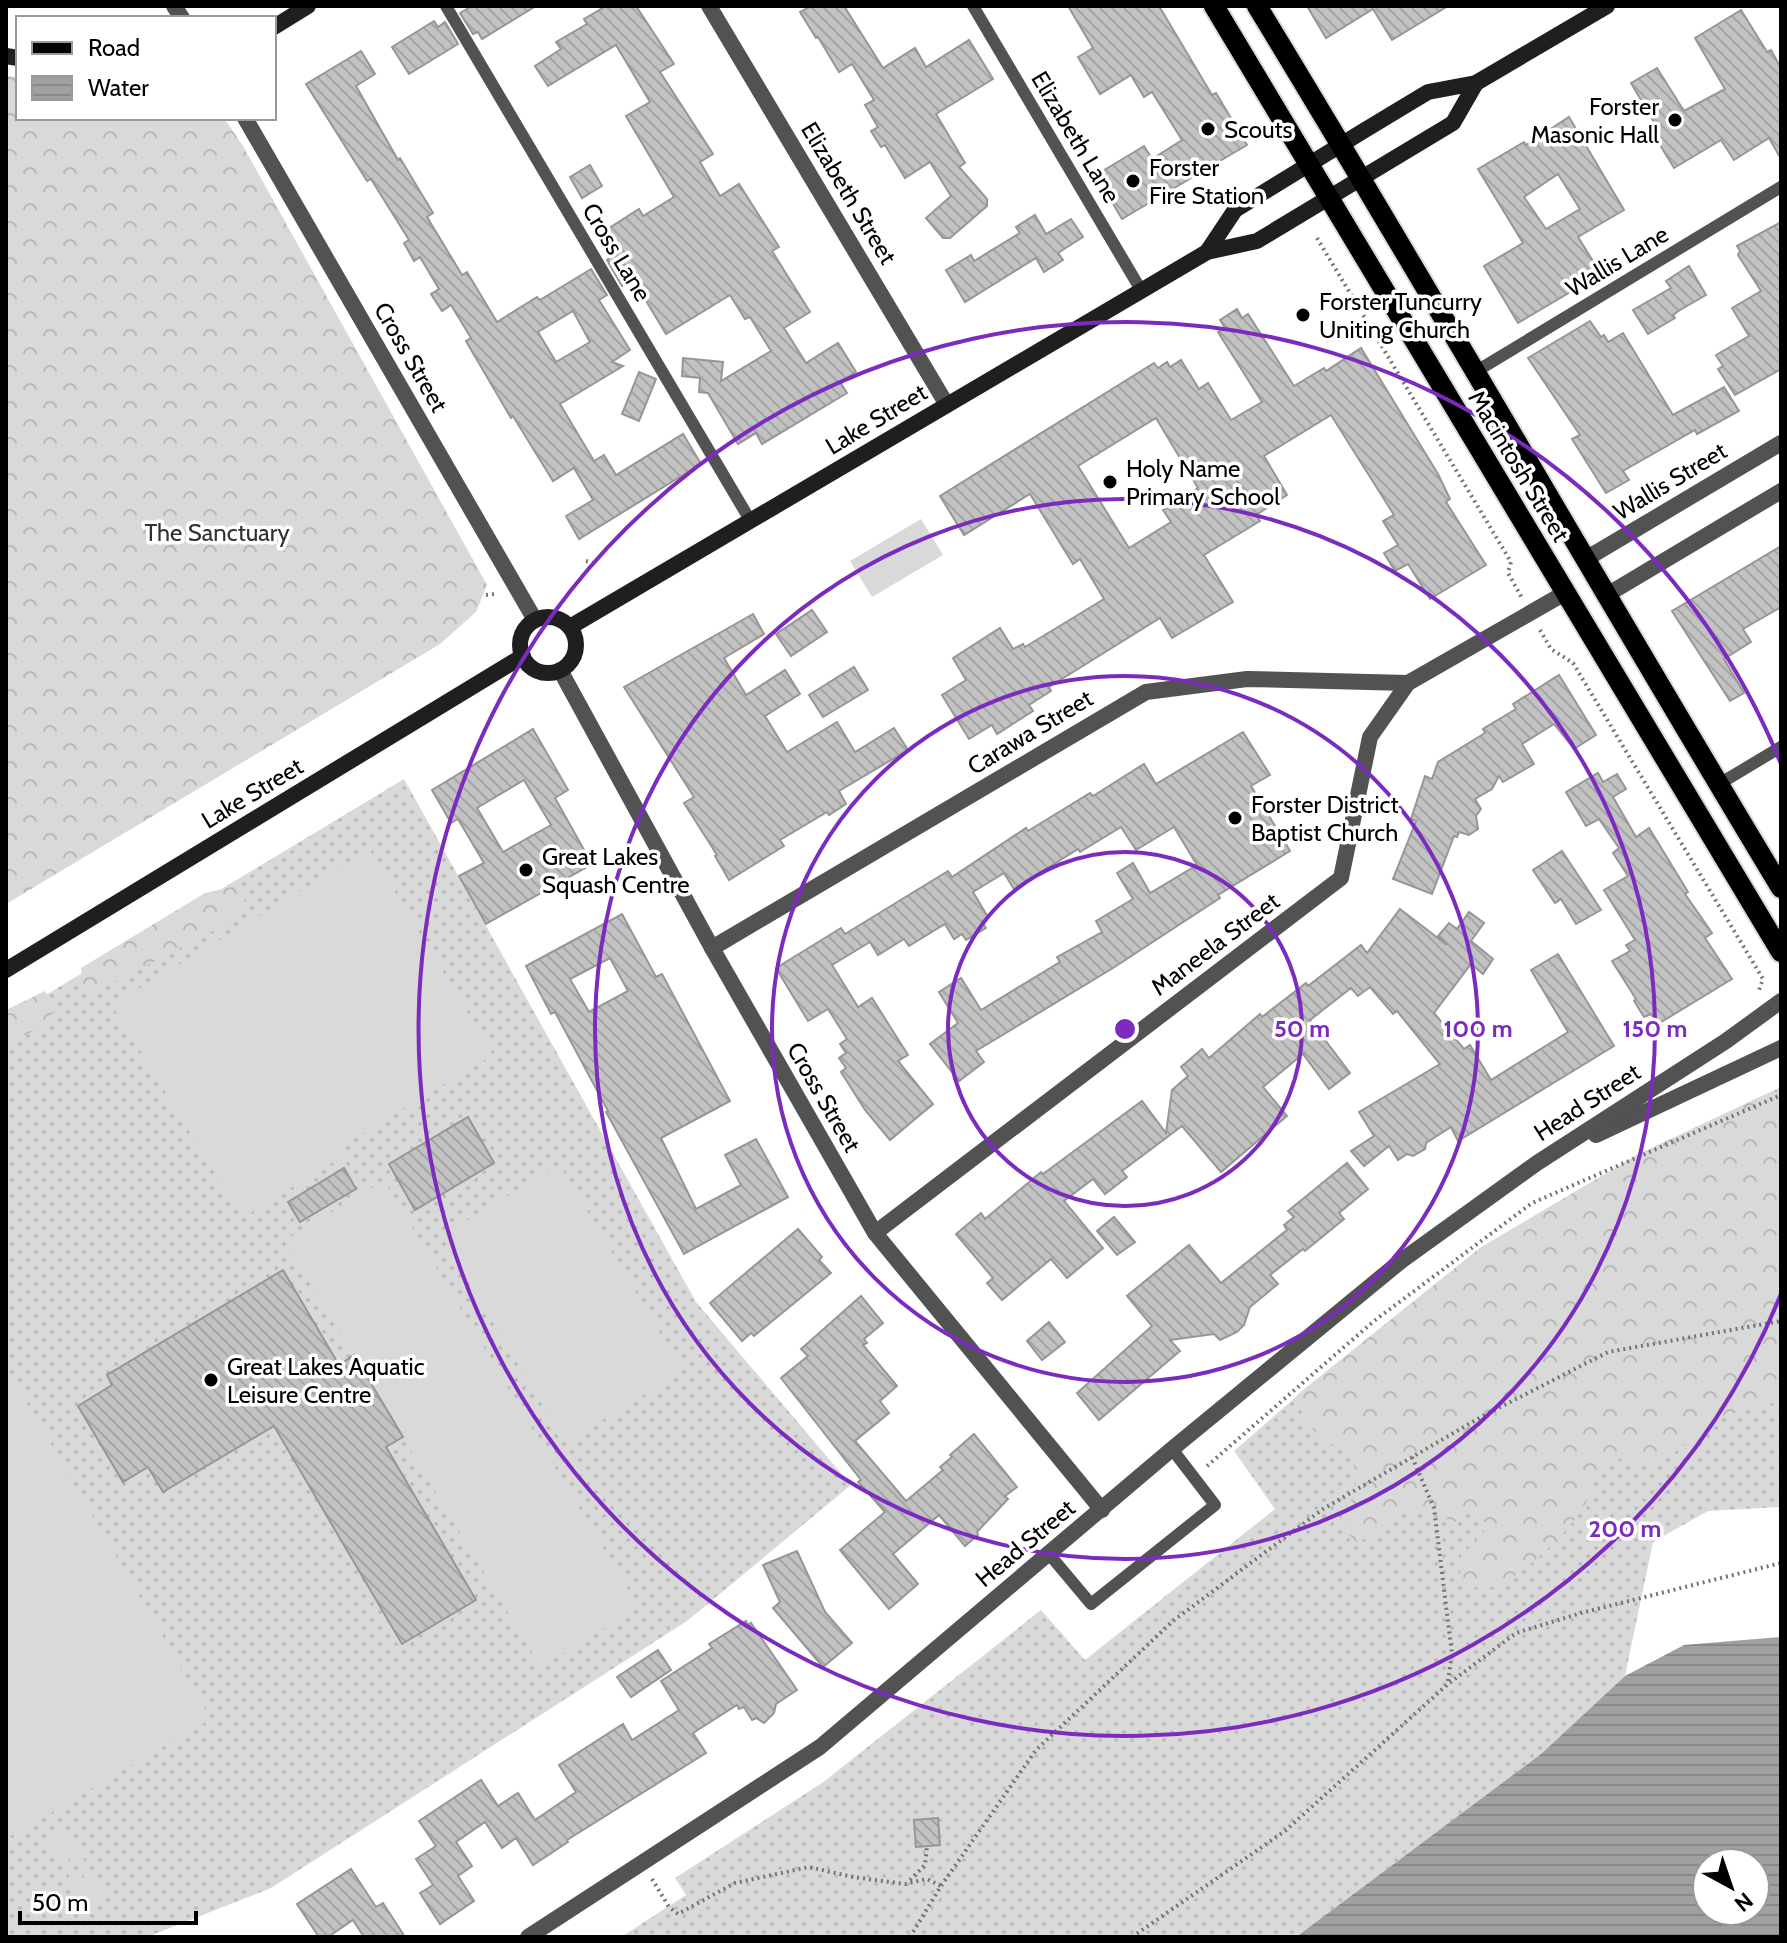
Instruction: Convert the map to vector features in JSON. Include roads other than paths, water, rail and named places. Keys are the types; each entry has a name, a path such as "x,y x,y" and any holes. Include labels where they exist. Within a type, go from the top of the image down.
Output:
{"main road":[{"name":"Macintosh Street","path":"1214,6 1781,952"},
{"name":"Macintosh Street","path":"1257,6 1362,178 1605,596 1781,888"}],"street":[{"path":"276,26 308,6"},
{"name":"Elizabeth Street","path":"709,6 947,405"},
{"name":"Lake Street","path":"1207,252 1235,210 1307,165 1428,92 1476,83 1607,6"},
{"name":"Lake Street","path":"570,627 1207,252 1257,241 1362,178 1453,123 1476,83"},
{"name":"Cross Street","path":"246,120 535,620"},
{"name":"Wallis Street","path":"1584,560 1781,443"},
{"path":"1605,596 1781,491"},
{"path":"1408,683 1565,593"},
{"path":"554,617 570,627 576,651 573,659 560,670 552,673 534,669 523,656 523,632 535,620 554,617"},
{"name":"Lake Street","path":"6,970 523,656"},
{"name":"Cross Street","path":"560,670 712,948 875,1233 1102,1510"},
{"name":"Carawa Street","path":"712,948 1146,692 1247,679 1408,683"},
{"name":"Maneela Street","path":"875,1233 1341,878 1370,737 1408,683"},
{"name":"Head Street","path":"528,1937 820,1747 1172,1449 1401,1261 1537,1163 1781,1001"},
{"name":"Head Street","path":"1537,1163 1781,1048"}],"lane":[{"name":"Cross Lane","path":"446,6 750,520"},
{"name":"Elizabeth Lane","path":"973,6 1141,290"},
{"name":"Wallis Lane","path":"1475,372 1781,187"},
{"path":"1719,784 1781,747"},
{"path":"1049,1554 1091,1604 1215,1505 1172,1449"}],"water":[{"path":"1781,1637 1781,1937 1296,1937 1541,1754 1625,1676 1684,1645"}],"place":[{"name":"Forster Masonic Hall","path":"1675,120"},
{"name":"Scouts","path":"1208,129"},
{"name":"Forster Fire Station","path":"1133,181"},
{"name":"Forster Tuncurry Uniting Church","path":"1303,315"},
{"name":"Holy Name Primary School","path":"1110,482"},
{"name":"Forster District Baptist Church","path":"1235,818"},
{"name":"Great Lakes Squash Centre","path":"526,870"},
{"name":"Great Lakes Aquatic Leisure Centre","path":"211,1380"}],"park label":[{"name":"The Sanctuary","path":"217,532"}]}
